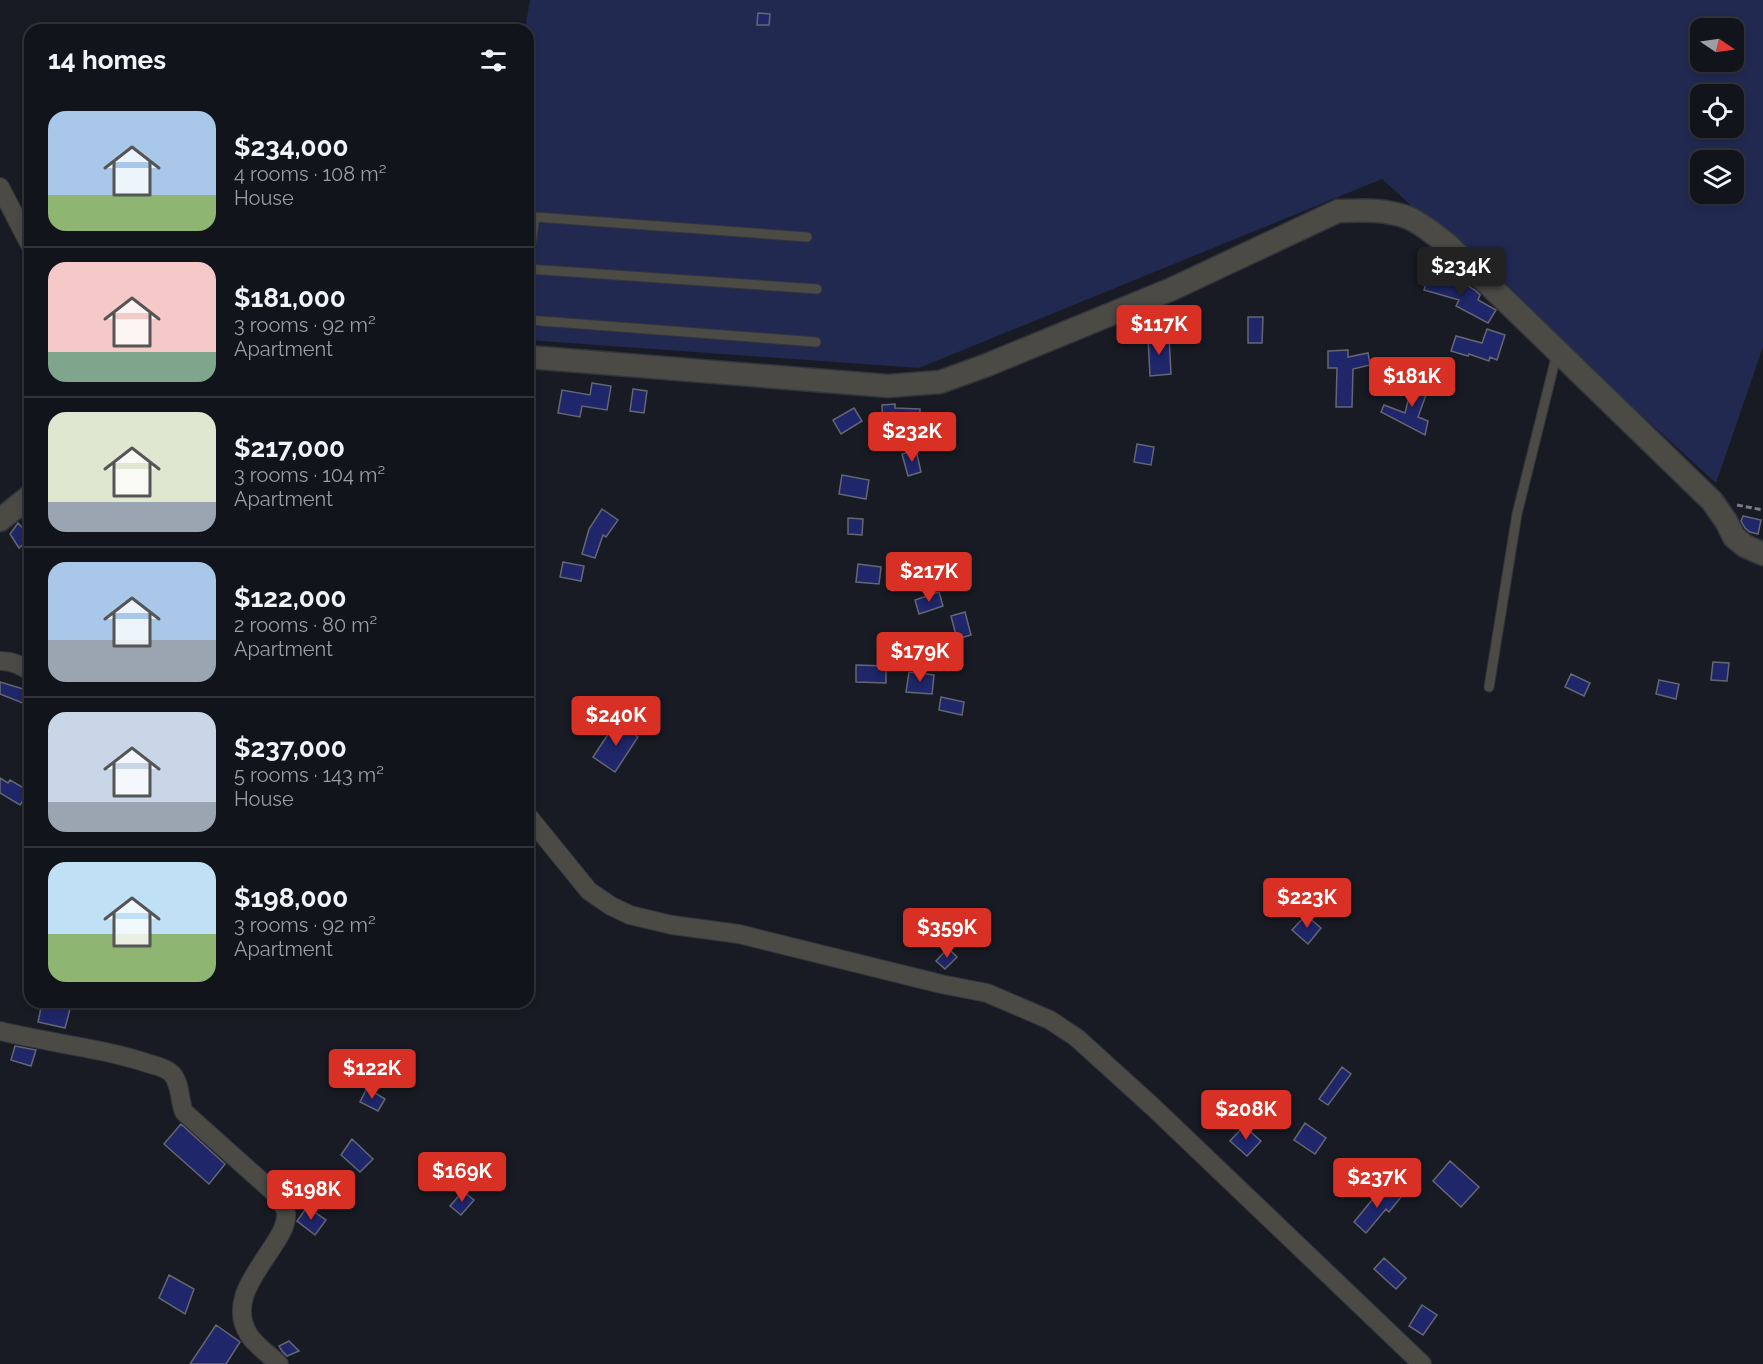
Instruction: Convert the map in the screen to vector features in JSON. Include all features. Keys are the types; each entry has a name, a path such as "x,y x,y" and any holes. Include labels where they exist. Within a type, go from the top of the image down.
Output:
{"street":[{"path":"0,187 24,233"},
{"path":"534,357 888,386 940,382 1172,289 1338,211 1365,209 1409,218 1448,245 1712,501 1734,537 1744,546 1763,554"},
{"path":"0,520 24,501"},
{"path":"0,661 8,661 24,668"},
{"path":"534,823 589,891 611,906 630,915 652,921 739,934 941,984 987,993 1050,1020 1077,1038 1153,1107 1422,1364"},
{"path":"0,1031 138,1060 171,1073 178,1085 184,1112 278,1196 286,1214 285,1224 280,1236 246,1289 240,1311 243,1324 250,1337 279,1364"}],"lane":[{"path":"534,224 535,217 807,237"},
{"path":"534,267 817,289"},
{"path":"534,320 816,342"},
{"path":"1489,687 1517,514 1558,351"}],"shaded area":[{"path":"530,0 1763,0 1763,347 1716,483 1382,179 919,368 534,340 534,24 526,24"}],"building":[{"path":"758,13 770,14 769,25 757,25"},
{"path":"1428,276 1466,287 1467,285 1475,290 1480,295 1478,300 1496,310 1488,323 1456,306 1459,300 1424,290"},
{"path":"1248,317 1263,317 1262,343 1248,343"},
{"path":"1487,329 1505,335 1497,360 1490,357 1489,361 1451,351 1456,336 1482,343"},
{"path":"1169,336 1171,374 1150,376 1148,337"},
{"path":"1348,350 1348,357 1368,353 1370,365 1353,369 1352,407 1336,407 1337,368 1328,368 1328,351"},
{"path":"1414,377 1430,384 1418,417 1428,421 1425,435 1381,412 1384,405 1405,413"},
{"path":"592,383 611,386 607,410 582,406 580,417 558,413 562,390 590,395"},
{"path":"633,389 647,391 644,413 630,411"},
{"path":"895,404 895,408 920,409 920,432 883,434 882,405"},
{"path":"854,408 862,421 841,434 833,420"},
{"path":"1137,444 1154,447 1151,465 1134,462"},
{"path":"916,450 921,472 908,476 902,454"},
{"path":"842,475 869,480 866,499 839,494"},
{"path":"602,509 618,520 606,537 603,535 595,558 582,554 589,529"},
{"path":"1743,516 1761,520 1758,534 1745,528 1741,521"},
{"path":"848,518 863,519 862,535 848,534"},
{"path":"18,523 24,530 24,543 19,548 10,534"},
{"path":"563,562 584,566 581,581 560,577"},
{"path":"858,564 881,567 879,584 856,582"},
{"path":"939,592 943,606 919,614 915,600"},
{"path":"965,612 971,635 957,639 951,616"},
{"path":"951,647 952,663 936,664 936,648"},
{"path":"1713,662 1729,663 1727,681 1711,680"},
{"path":"856,665 886,666 886,683 856,682"},
{"path":"909,672 934,675 932,694 906,692"},
{"path":"1571,674 1590,683 1584,696 1565,687"},
{"path":"1659,680 1679,684 1676,699 1656,694"},
{"path":"0,682 24,689 24,704 0,694"},
{"path":"941,697 964,702 962,715 939,710"},
{"path":"616,722 638,737 615,772 593,757"},
{"path":"0,778 8,783 10,780 24,788 24,799 20,805 0,793"},
{"path":"1306,915 1321,928 1308,944 1292,930"},
{"path":"948,948 957,957 945,969 936,961"},
{"path":"41,1008 70,1009 65,1028 38,1022"},
{"path":"15,1046 36,1050 31,1066 11,1060"},
{"path":"1342,1067 1351,1074 1328,1105 1319,1099"},
{"path":"367,1088 385,1099 378,1111 360,1102"},
{"path":"1305,1123 1326,1138 1315,1154 1294,1140"},
{"path":"181,1124 225,1164 209,1184 164,1144"},
{"path":"1244,1126 1261,1141 1247,1156 1230,1141"},
{"path":"352,1139 373,1159 360,1172 341,1155"},
{"path":"1450,1161 1479,1187 1461,1207 1433,1181"},
{"path":"1387,1186 1401,1197 1389,1212 1386,1209 1366,1233 1354,1222 1372,1200 1375,1202"},
{"path":"463,1191 474,1200 461,1215 450,1206"},
{"path":"307,1207 326,1220 315,1235 297,1221"},
{"path":"1384,1258 1406,1278 1396,1289 1374,1269"},
{"path":"169,1275 194,1289 185,1314 159,1298"},
{"path":"1422,1305 1437,1315 1423,1335 1409,1326"},
{"path":"216,1325 240,1342 226,1364 190,1364"},
{"path":"289,1341 299,1351 287,1356 279,1346"}]}
